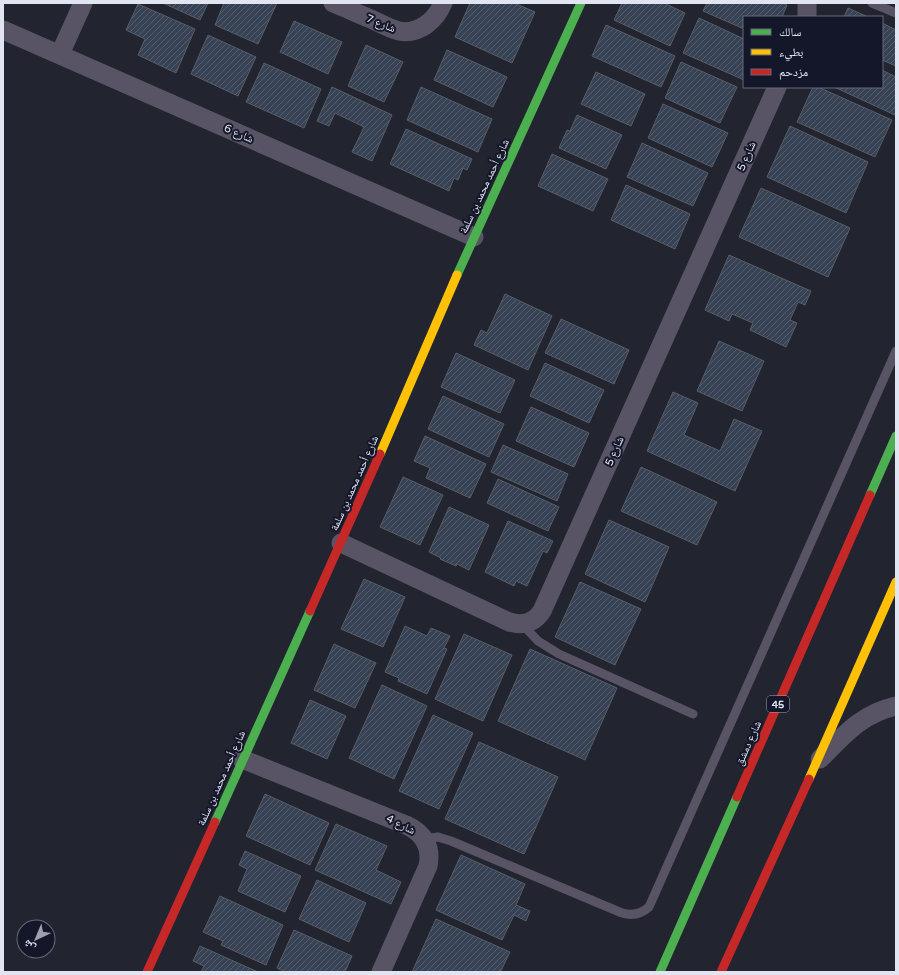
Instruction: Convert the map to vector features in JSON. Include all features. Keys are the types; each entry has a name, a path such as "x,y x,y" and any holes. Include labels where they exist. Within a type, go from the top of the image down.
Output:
{"street":[{"path":"60,54 83,3"},
{"name":"شارع 7","path":"333,3 389,28 405,32 420,28 428,23 436,16 443,3"},
{"name":"شارع أحمد محمد بن سلمة","path":"147,972 242,759 341,543 474,237 582,3"},
{"path":"807,3 807,16"},
{"name":"شارع 6","path":"3,30 474,237"},
{"name":"شارع 5","path":"522,624 535,619 542,611 777,88"},
{"name":"شارع دمشق","path":"660,972 896,436"},
{"path":"341,543 509,622 522,624"},
{"path":"722,972 896,582"},
{"path":"817,762 850,729 863,719 876,712 896,706"},
{"name":"شارع 4","path":"242,759 414,828 425,839 430,854 428,866 381,972"}],"lane":[{"path":"872,3 896,13"},
{"path":"425,839 438,837 451,841 622,914 634,915 649,907 896,351"},
{"path":"522,624 538,641 559,654 693,714"}],"building":[{"path":"163,3 208,3 200,20"},
{"path":"224,3 277,3 258,44 215,25"},
{"path":"470,3 514,3 535,12 512,63 455,37"},
{"path":"622,3 664,3 685,13 670,46 614,20"},
{"path":"707,3 782,3 787,5 782,16 743,16 743,29 703,11"},
{"path":"138,4 195,29 176,73 138,55 145,39 126,30"},
{"path":"848,8 866,16 844,16"},
{"path":"699,18 743,39 743,80 683,53"},
{"path":"294,21 342,42 328,74 280,52"},
{"path":"883,24 896,30 896,66 883,60"},
{"path":"606,25 675,56 661,87 592,56"},
{"path":"208,35 256,57 238,96 191,74"},
{"path":"366,45 403,62 384,102 348,86"},
{"path":"447,50 507,77 493,107 434,80"},
{"path":"681,62 737,87 720,123 665,98"},
{"path":"264,63 321,89 304,128 246,102"},
{"path":"883,70 896,77 895,115 836,88 883,88"},
{"path":"596,72 645,94 631,126 581,104"},
{"path":"332,87 392,115 372,161 352,152 364,127 335,113 329,126 317,121"},
{"path":"421,87 492,119 478,152 407,120"},
{"path":"813,88 820,88 892,120 875,157 797,122"},
{"path":"663,104 728,133 712,167 648,138"},
{"path":"577,115 622,135 606,169 559,148 567,130 570,131"},
{"path":"790,126 868,162 846,213 767,177"},
{"path":"406,129 472,159 467,170 463,168 458,180 454,178 449,191 390,164"},
{"path":"642,143 708,173 693,206 627,177"},
{"path":"552,154 608,179 593,211 538,186"},
{"path":"626,185 690,214 675,249 611,220"},
{"path":"761,188 850,228 828,277 739,237"},
{"path":"729,255 811,291 805,305 798,302 790,320 797,323 786,347 750,330 753,323 732,314 729,321 705,310"},
{"path":"505,294 552,316 528,370 474,345 481,330 487,333"},
{"path":"561,319 629,350 614,384 545,353"},
{"path":"719,341 764,361 742,411 697,391"},
{"path":"456,353 515,380 500,413 441,387"},
{"path":"545,363 604,390 589,423 530,396"},
{"path":"673,392 698,403 684,435 720,451 734,419 762,431 735,491 647,451"},
{"path":"443,396 504,424 489,457 428,429"},
{"path":"531,407 589,433 574,467 516,441"},
{"path":"425,436 486,464 470,498 426,478 430,468 414,461"},
{"path":"503,445 568,474 557,501 491,472"},
{"path":"641,467 717,502 697,545 621,511"},
{"path":"403,477 443,495 420,545 380,527"},
{"path":"498,479 559,507 548,531 487,503"},
{"path":"449,507 489,525 469,570 457,564 456,566 440,559 441,558 429,552"},
{"path":"609,520 669,547 645,602 585,574"},
{"path":"508,521 553,541 547,553 543,551 527,586 516,581 514,586 485,572"},
{"path":"364,579 405,597 383,647 341,629"},
{"path":"580,582 641,609 615,665 555,637"},
{"path":"405,626 427,636 431,628 450,636 444,648 447,649 427,694 398,681 399,678 385,672"},
{"path":"464,634 512,655 483,721 435,699"},
{"path":"334,644 376,663 355,708 314,690"},
{"path":"530,649 617,688 585,760 498,721"},
{"path":"382,685 427,706 394,779 349,758"},
{"path":"310,700 346,716 327,759 291,743"},
{"path":"433,715 473,733 439,809 399,791"},
{"path":"479,742 558,777 524,854 445,819"},
{"path":"265,794 329,823 310,865 246,836"},
{"path":"336,824 387,846 376,870 401,882 391,904 315,870"},
{"path":"245,851 301,876 285,912 238,891 247,869 239,865"},
{"path":"461,855 525,884 516,905 530,911 526,921 514,915 502,940 436,910"},
{"path":"317,880 366,903 349,942 299,919"},
{"path":"220,896 283,925 266,965 221,945 223,941 203,932"},
{"path":"436,919 510,952 501,971 502,972 412,972"},
{"path":"294,930 352,956 345,972 285,972 277,968"},
{"path":"200,946 258,972 201,972 204,966 193,961"}],"traffic: fast":[{"path":"457,275 581,3"},
{"path":"870,495 896,436"},
{"path":"215,822 310,611"},
{"path":"660,972 737,797"}],"traffic: slow":[{"path":"380,454 457,275"},
{"path":"809,779 896,582"}],"traffic: jam":[{"path":"310,611 380,454"},
{"path":"737,797 870,495"},
{"path":"721,972 809,779"},
{"path":"147,972 215,822"}]}
